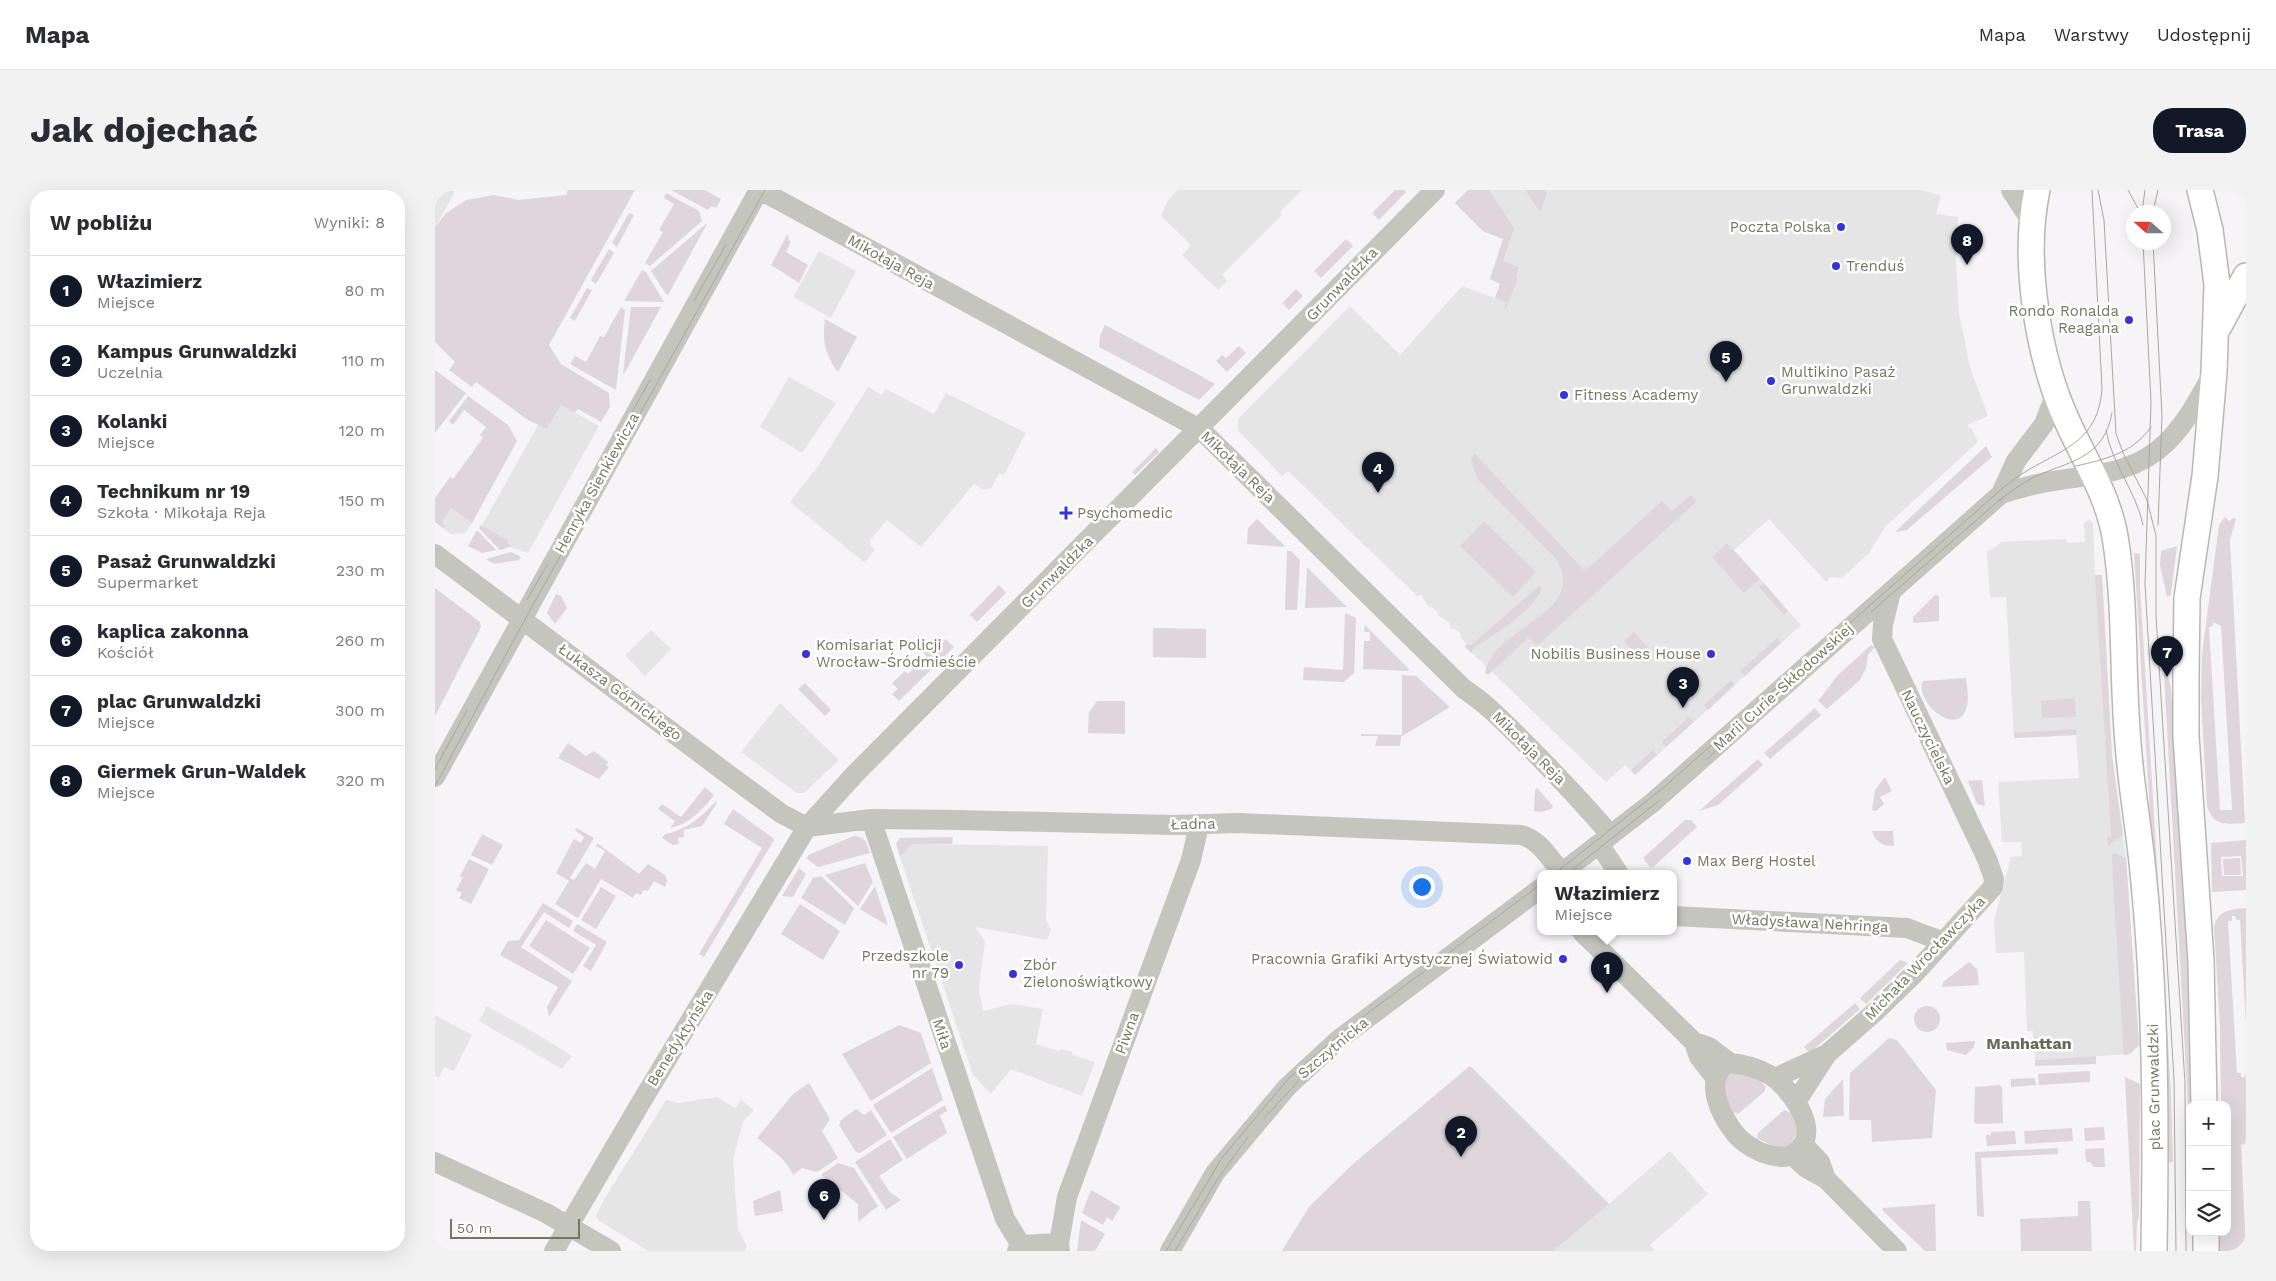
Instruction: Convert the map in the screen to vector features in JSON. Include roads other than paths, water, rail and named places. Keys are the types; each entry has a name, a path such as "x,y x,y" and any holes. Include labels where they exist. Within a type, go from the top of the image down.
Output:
{"main road":[{"name":"plac Grunwaldzki","path":"2037,190 2033,224 2033,270 2037,326 2055,395 2108,506 2116,541 2121,583 2127,742 2143,872 2154,1037 2154,1251"},
{"path":"2200,190 2215,258 2217,284 2214,372 2202,496 2187,598 2186,736 2201,961 2204,1101"},
{"path":"2215,333 2246,276"},
{"path":"2206,1236 2206,1251"}],"street":[{"name":"Mikołaja Reja","path":"760,190 1200,429 1464,689 1484,702 1552,769 1605,840"},
{"name":"Henryka Sienkiewicza","path":"435,777 760,190"},
{"name":"Grunwaldzka","path":"807,827 853,775 1200,429 1435,190"},
{"path":"2011,190 2033,224"},
{"path":"2095,476 2130,467 2167,442 2183,424 2214,372"},
{"name":"Marii Curie-Skłodowskiej","path":"1566,870 1673,785 2001,494 2015,461 2045,424 2055,395"},
{"name":"Marii Curie-Skłodowskiej","path":"2001,494 2043,483 2095,476"},
{"name":"Łukasza Górnickiego","path":"435,554 782,814 807,827"},
{"name":"Nauczycielska","path":"1891,592 1883,624 1882,639 1981,846 1994,878"},
{"name":"Ładna","path":"807,827 871,820 1238,824 1521,834 1537,843 1558,870"},
{"name":"Miła","path":"871,820 1005,1219 1019,1248"},
{"name":"Piwna","path":"1019,1248 1060,1247 1067,1198 1191,860 1199,825"},
{"name":"Benedyktyńska","path":"554,1251 807,827"},
{"path":"1605,840 1617,870"},
{"name":"Michała Wrocławczyka","path":"1796,1102 1827,1054 1876,1011 1944,942 1987,896 1993,887 1994,878"},
{"name":"Szczytnicka","path":"1170,1251 1215,1173 1287,1087 1338,1040 1537,891"},
{"name":"Władysława Nehringa","path":"1677,916 1907,928 1944,942"},
{"path":"1593,935 1694,1042 1699,1057 1716,1079"},
{"path":"1694,1042 1709,1047 1730,1063 1751,1066 1775,1078 1796,1102 1806,1127 1798,1150"},
{"name":"Michała Wrocławczyka","path":"1775,1078 1827,1054"},
{"path":"1730,1063 1721,1068 1716,1079 1717,1101 1724,1118 1735,1134 1761,1152 1778,1156 1798,1150 1820,1162 1826,1179 1897,1251"},
{"path":"435,1162 569,1225 611,1251"}],"tram line":[{"path":"435,786 529,612 765,190"},
{"path":"1559,870 1663,788 2004,487 2025,472 2079,440 2087,430 2094,420 2102,389 2092,190"},
{"path":"2098,190 2104,220 2116,434 2124,455 2147,500 2156,536 2156,616 2185,1083 2186,1251"},
{"path":"2128,190 2136,205"},
{"path":"2143,205 2145,190"},
{"path":"2155,205 2158,190"},
{"path":"694,301 726,245"},
{"path":"2143,250 2151,402 2145,584 2174,1080 2176,1251"},
{"path":"2153,250 2162,416 2158,525"},
{"path":"581,504 650,380"},
{"path":"1999,501 2014,489 2030,480 2076,460 2095,448 2108,427 2112,413"},
{"path":"2076,466 2118,454 2136,443 2151,427"},
{"path":"2106,430 2113,455 2135,501 2143,525"},
{"path":"1871,612 2003,497"},
{"path":"527,600 547,565"},
{"path":"1707,759 1819,660"},
{"path":"435,769 467,710"},
{"path":"1572,870 1660,800"},
{"path":"1166,1251 1222,1158 1289,1078 1344,1031 1537,887"},
{"path":"1264,1118 1314,1064 1368,1022"},
{"path":"1175,1251 1217,1180 1248,1137"}],"place":[{"name":"Poczta Polska","path":"1841,227"},
{"name":"Giermek Grun-Waldek","path":"1967,265"},
{"name":"Trenduś","path":"1836,266"},
{"name":"Rondo Ronalda Reagana","path":"2129,320"},
{"name":"Multikino Pasaż Grunwaldzki","path":"1771,381"},
{"name":"Pasaż Grunwaldzki","path":"1726,382"},
{"name":"Fitness Academy","path":"1564,395"},
{"name":"Technikum nr 19","path":"1378,493"},
{"name":"Psychomedic","path":"1066,513"},
{"name":"Komisariat Policji Wrocław-Śródmieście","path":"806,654"},
{"name":"Nobilis Business House","path":"1711,654"},
{"name":"plac Grunwaldzki","path":"2167,677"},
{"name":"Kolanki","path":"1683,708"},
{"name":"Max Berg Hostel","path":"1687,861"},
{"name":"Pracownia Grafiki Artystycznej Światowid","path":"1563,959"},
{"name":"Przedszkole nr 79","path":"959,965"},
{"name":"Zbór Zielonoświątkowy","path":"1013,974"},
{"name":"Włazimierz","path":"1607,993"},
{"name":"Kampus Grunwaldzki","path":"1461,1157"},
{"name":"kaplica zakonna","path":"824,1220"}],"district":[{"name":"Manhattan","path":"2029,1043"}]}
